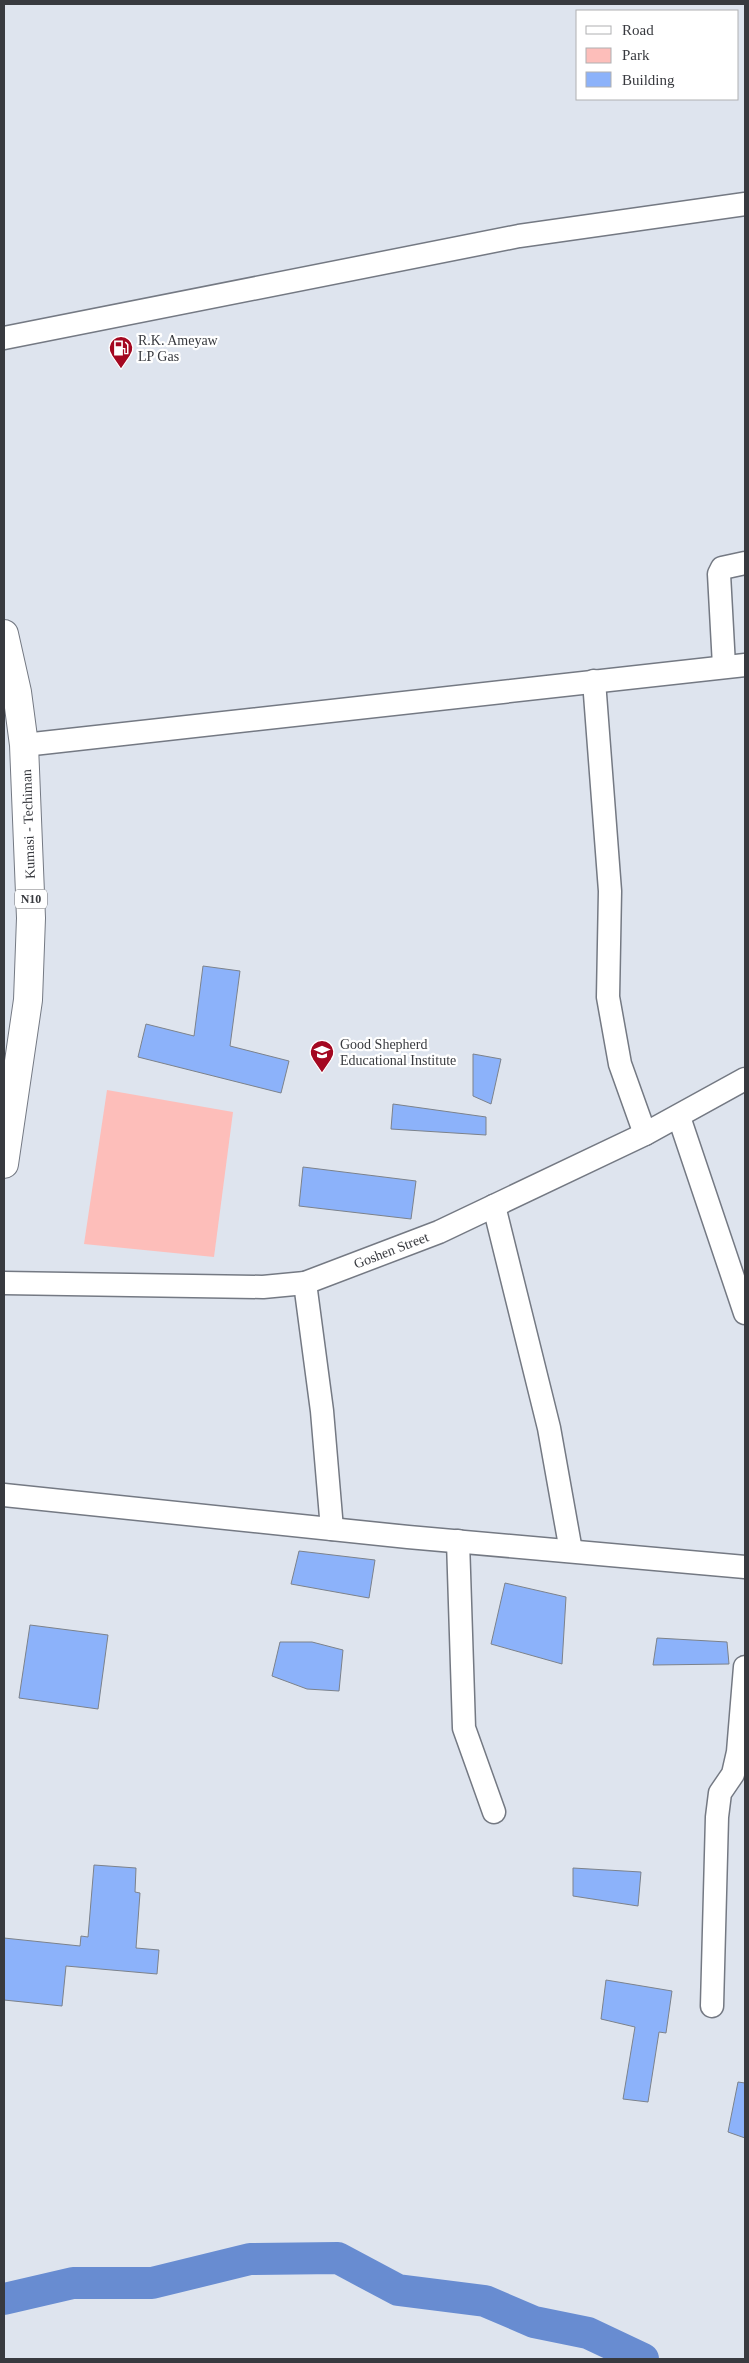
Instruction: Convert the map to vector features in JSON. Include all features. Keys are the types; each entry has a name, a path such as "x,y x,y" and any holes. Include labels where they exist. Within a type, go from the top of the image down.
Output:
{"highway":[{"name":"Kumasi - Techiman","path":"4,1164 28,1000 31,908 24,745 17,692 5,641"}],"street":[{"path":"4,338 519,236 745,204"},
{"path":"24,745 735,666 719,574 722,568 745,562"},
{"path":"594,681 610,891 608,997 620,1064 645,1134"},
{"name":"Goshen Street","path":"4,1283 263,1287 305,1283 439,1232 679,1117 745,1079"},
{"path":"679,1117 745,1307"},
{"path":"494,1206 549,1428 571,1551"},
{"path":"305,1283 322,1411 332,1529"},
{"path":"4,1495 332,1529 745,1567"},
{"path":"458,1541 464,1728 494,1812"},
{"path":"712,2006 717,1816 720,1793 733,1774 738,1752 745,1668"}],"green space":[{"path":"107,1090 233,1112 214,1257 84,1244"}],"building":[{"path":"203,966 240,971 230,1046 289,1061 281,1093 138,1057 146,1024 194,1036"},
{"path":"473,1054 501,1059 491,1104 473,1096"},
{"path":"393,1104 486,1117 486,1135 391,1129"},
{"path":"303,1167 416,1181 411,1219 299,1206"},
{"path":"299,1551 375,1560 369,1598 291,1584"},
{"path":"505,1583 566,1597 562,1664 491,1644"},
{"path":"30,1625 108,1635 98,1709 19,1698"},
{"path":"657,1638 727,1642 729,1664 653,1665"},
{"path":"280,1642 312,1642 343,1650 339,1691 307,1689 272,1676"},
{"path":"94,1865 136,1868 135,1892 140,1893 136,1948 159,1950 157,1974 66,1966 62,2006 4,2000 4,1938 80,1946 81,1936 88,1937"},
{"path":"573,1868 641,1872 638,1906 573,1896"},
{"path":"606,1980 672,1991 666,2033 659,2032 648,2102 623,2099 635,2027 601,2019"},
{"path":"738,2082 745,2083 745,2138 728,2132"}],"waterway":[{"path":"4,2299 73,2283 152,2283 250,2259 338,2258 398,2290 485,2301 534,2322 588,2333 643,2359"}],"place":[{"name":"R.K. Ameyaw LP Gas","path":"121,369"},
{"name":"Good Shepherd Educational Institute","path":"322,1073"}]}
